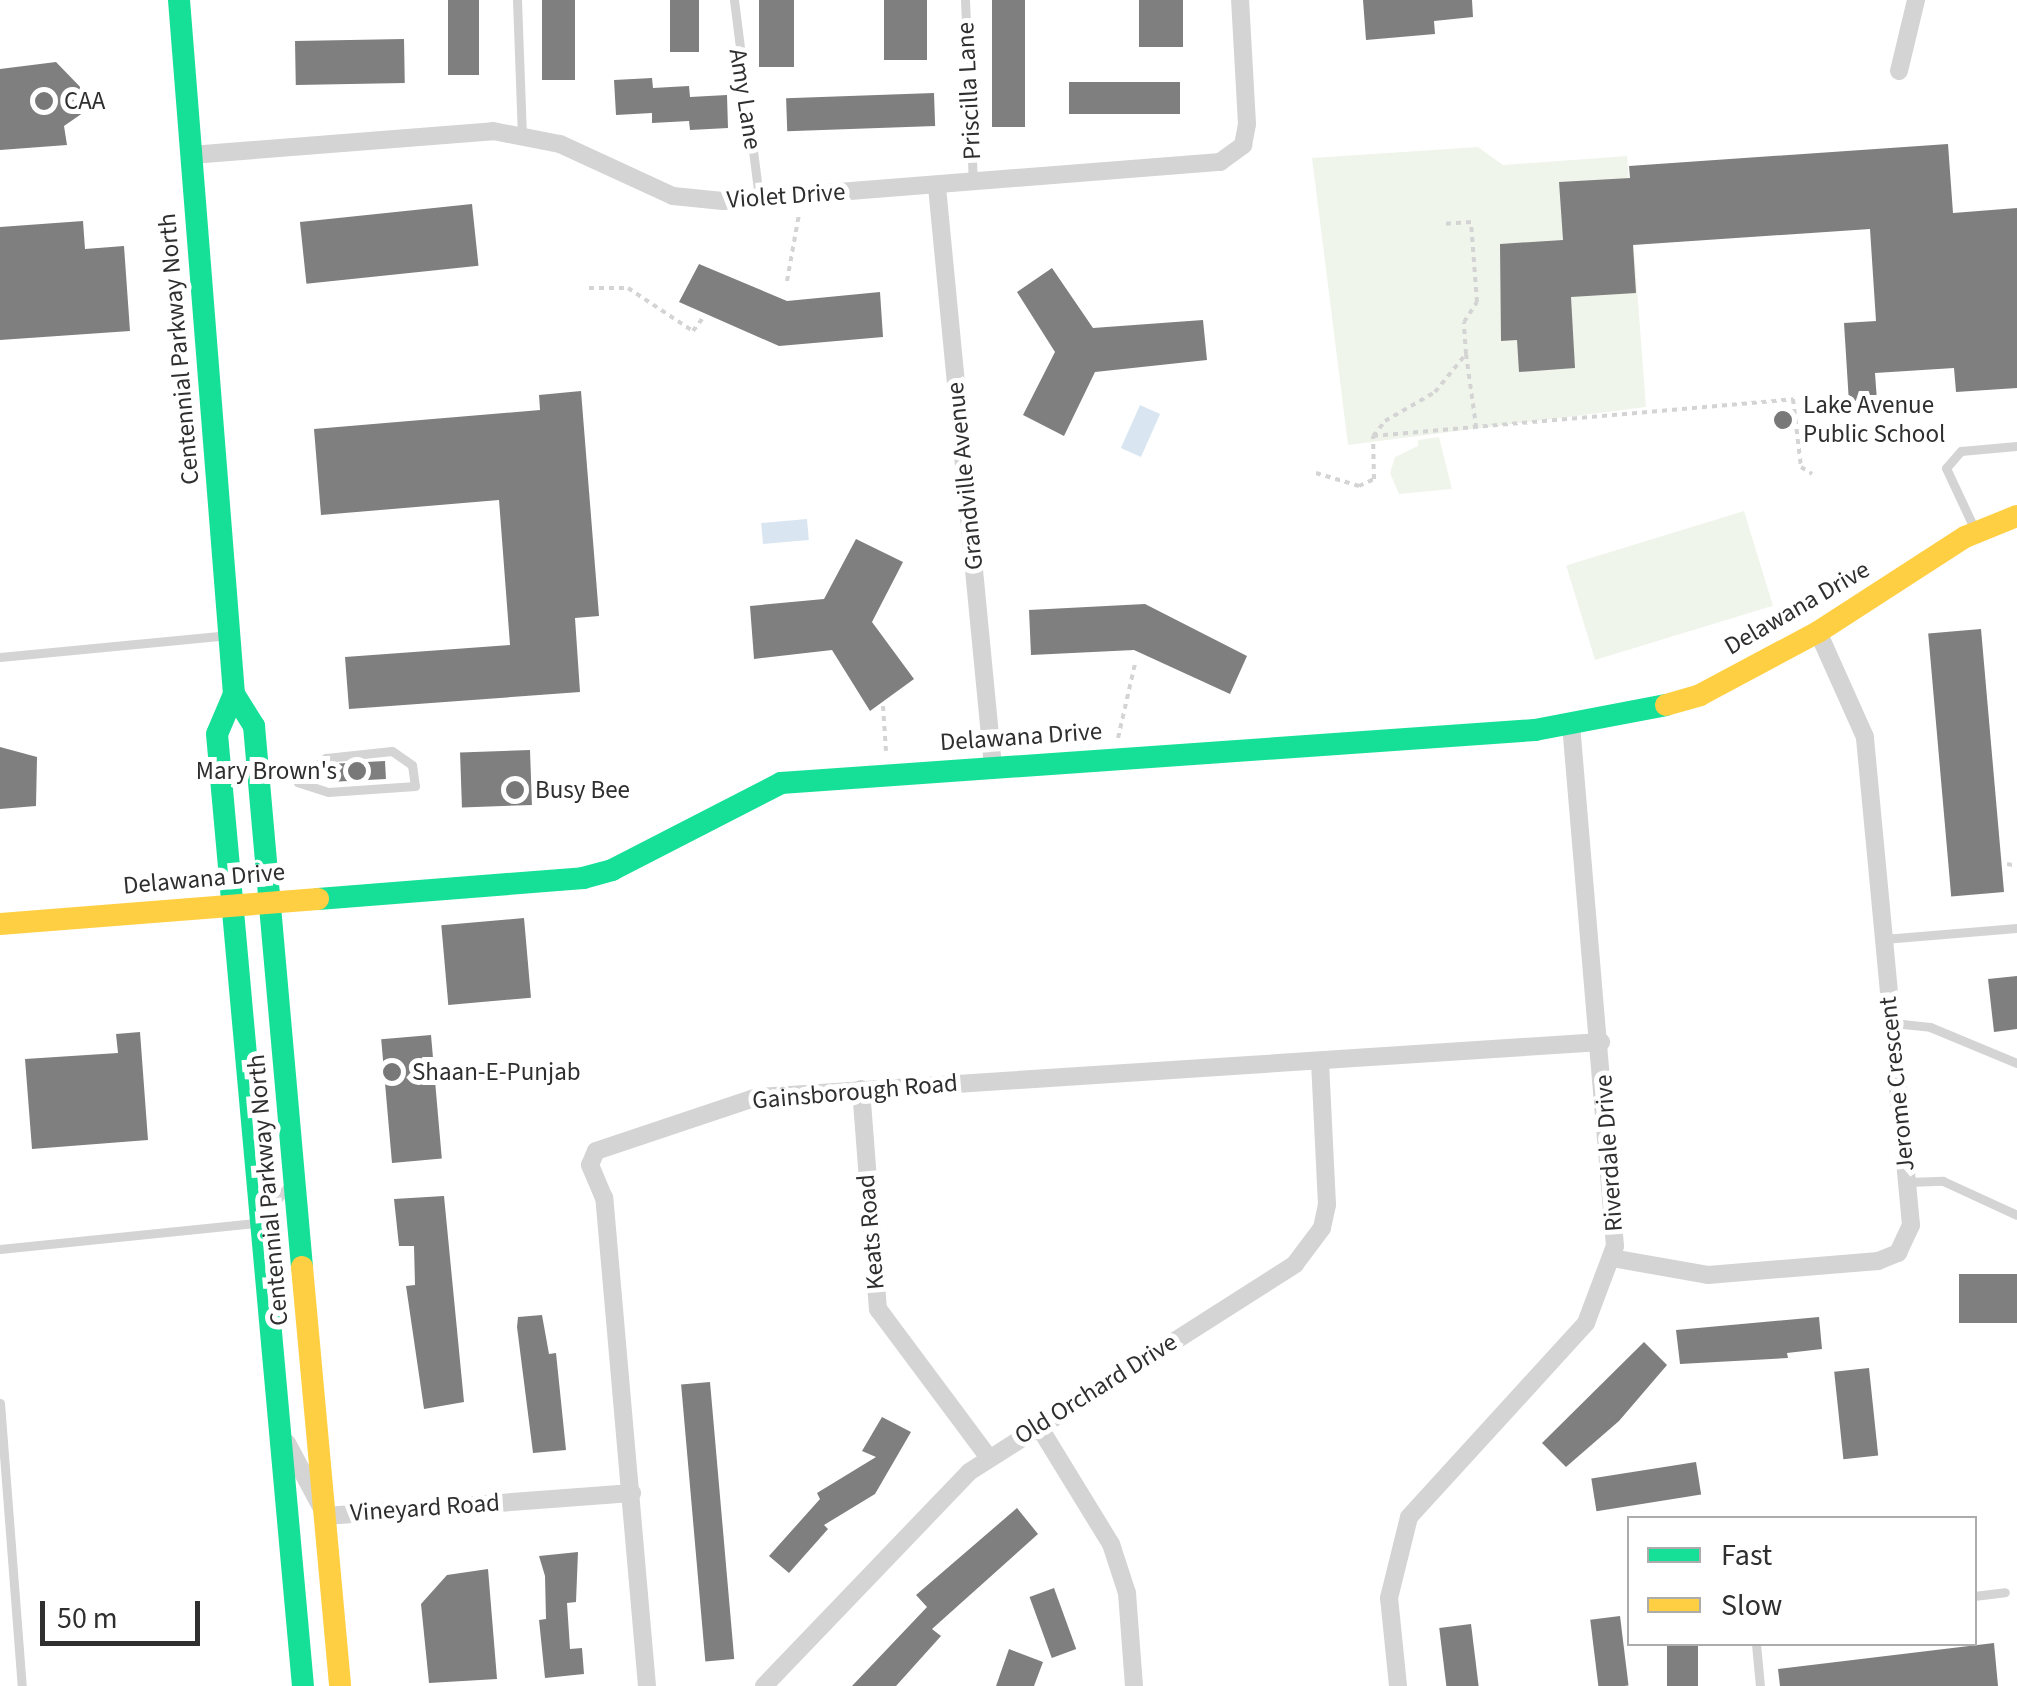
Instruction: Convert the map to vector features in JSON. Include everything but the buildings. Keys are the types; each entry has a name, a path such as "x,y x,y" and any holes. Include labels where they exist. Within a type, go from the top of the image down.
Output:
{"main road":[{"name":"Centennial Parkway North","path":"179,0 234,694 254,726 340,1686"},
{"name":"Delawana Drive","path":"0,924 583,878 612,870 781,783 1571,724 1700,694 1818,632 1976,533 2017,516"},
{"name":"Centennial Parkway North","path":"234,694 217,734 302,1686"}],"street":[{"name":"Violet Drive","path":"190,155 486,131 522,134 570,148 673,196 759,197 937,186 1234,156 1248,124 1240,0"},
{"path":"1899,71 1916,0"},
{"name":"Grandville Avenue","path":"937,186 993,766"},
{"name":"Jerome Crescent","path":"1612,1258 1708,1275 1878,1261 1898,1253 1912,1225 1864,738 1818,632"},
{"name":"Riverdale Drive","path":"1398,1686 1389,1598 1409,1517 1586,1323 1612,1258 1601,1042 1571,724"},
{"name":"Gainsborough Road","path":"646,1686 604,1198 590,1165 596,1151 757,1098 1601,1042"},
{"name":"Old Orchard Drive","path":"764,1686 948,1491 989,1458 1296,1264 1328,1206 1320,1061"},
{"name":"Keats Road","path":"861,1089 878,1309 989,1458"},
{"name":"Vineyard Road","path":"278,1420 326,1516 632,1492"},
{"path":"1038,1424 1111,1544 1127,1593 1134,1686"}],"lane":[{"path":"517,0 522,134"},
{"name":"Amy Lane","path":"734,0 759,197"},
{"name":"Priscilla Lane","path":"965,0 973,182"},
{"path":"1976,533 1946,468 1961,451 2017,446"},
{"path":"0,657 229,634"},
{"path":"392,751 412,765 415,786 313,791 298,782 326,758 392,751"},
{"path":"1881,939 2017,928"},
{"path":"1890,1023 1930,1027 2017,1063"},
{"path":"0,1249 259,1222 294,1178"},
{"path":"1907,1182 1943,1181 2017,1215"},
{"path":"0,1403 22,1686"},
{"path":"1977,1596 2006,1592"},
{"path":"1756,1646 1760,1686"}],"path":[{"path":"787,281 802,194"},
{"path":"1445,224 1471,222 1477,302 1464,322 1476,426"},
{"path":"589,288 628,288 693,331 702,318"},
{"path":"1316,473 1358,486 1374,479 1373,436 1385,421 1435,392 1466,354"},
{"path":"1373,436 1792,400 1801,466 1812,474"},
{"path":"1114,759 1135,664"},
{"path":"883,706 888,774"},
{"path":"2007,864 2017,866"}],"shaded area":[{"path":"1478,147 1503,165 1627,156 1646,407 1348,445 1312,158"},
{"path":"1140,405 1160,414 1141,457 1121,448"},
{"path":"1439,437 1452,489 1399,494 1390,473 1395,457 1418,446 1418,440"},
{"path":"1744,511 1773,606 1595,660 1566,565"},
{"path":"807,519 809,540 763,544 761,523"}],"traffic: fast":[{"path":"179,0 234,694 254,726 302,1267"},
{"path":"234,694 217,734 303,1686"},
{"path":"318,899 583,878 612,870 781,783 1535,730 1666,705"}],"traffic: slow":[{"path":"1666,705 1700,695 1818,632 1965,537 2017,516"},
{"path":"0,924 318,899"},
{"path":"302,1267 340,1686"}],"place":[{"name":"CAA","path":"44,101"},
{"name":"Lake Avenue Public School","path":"1783,420"},
{"name":"Mary Brown's","path":"357,771"},
{"name":"Busy Bee","path":"515,790"},
{"name":"Shaan-E-Punjab","path":"392,1072"}]}
